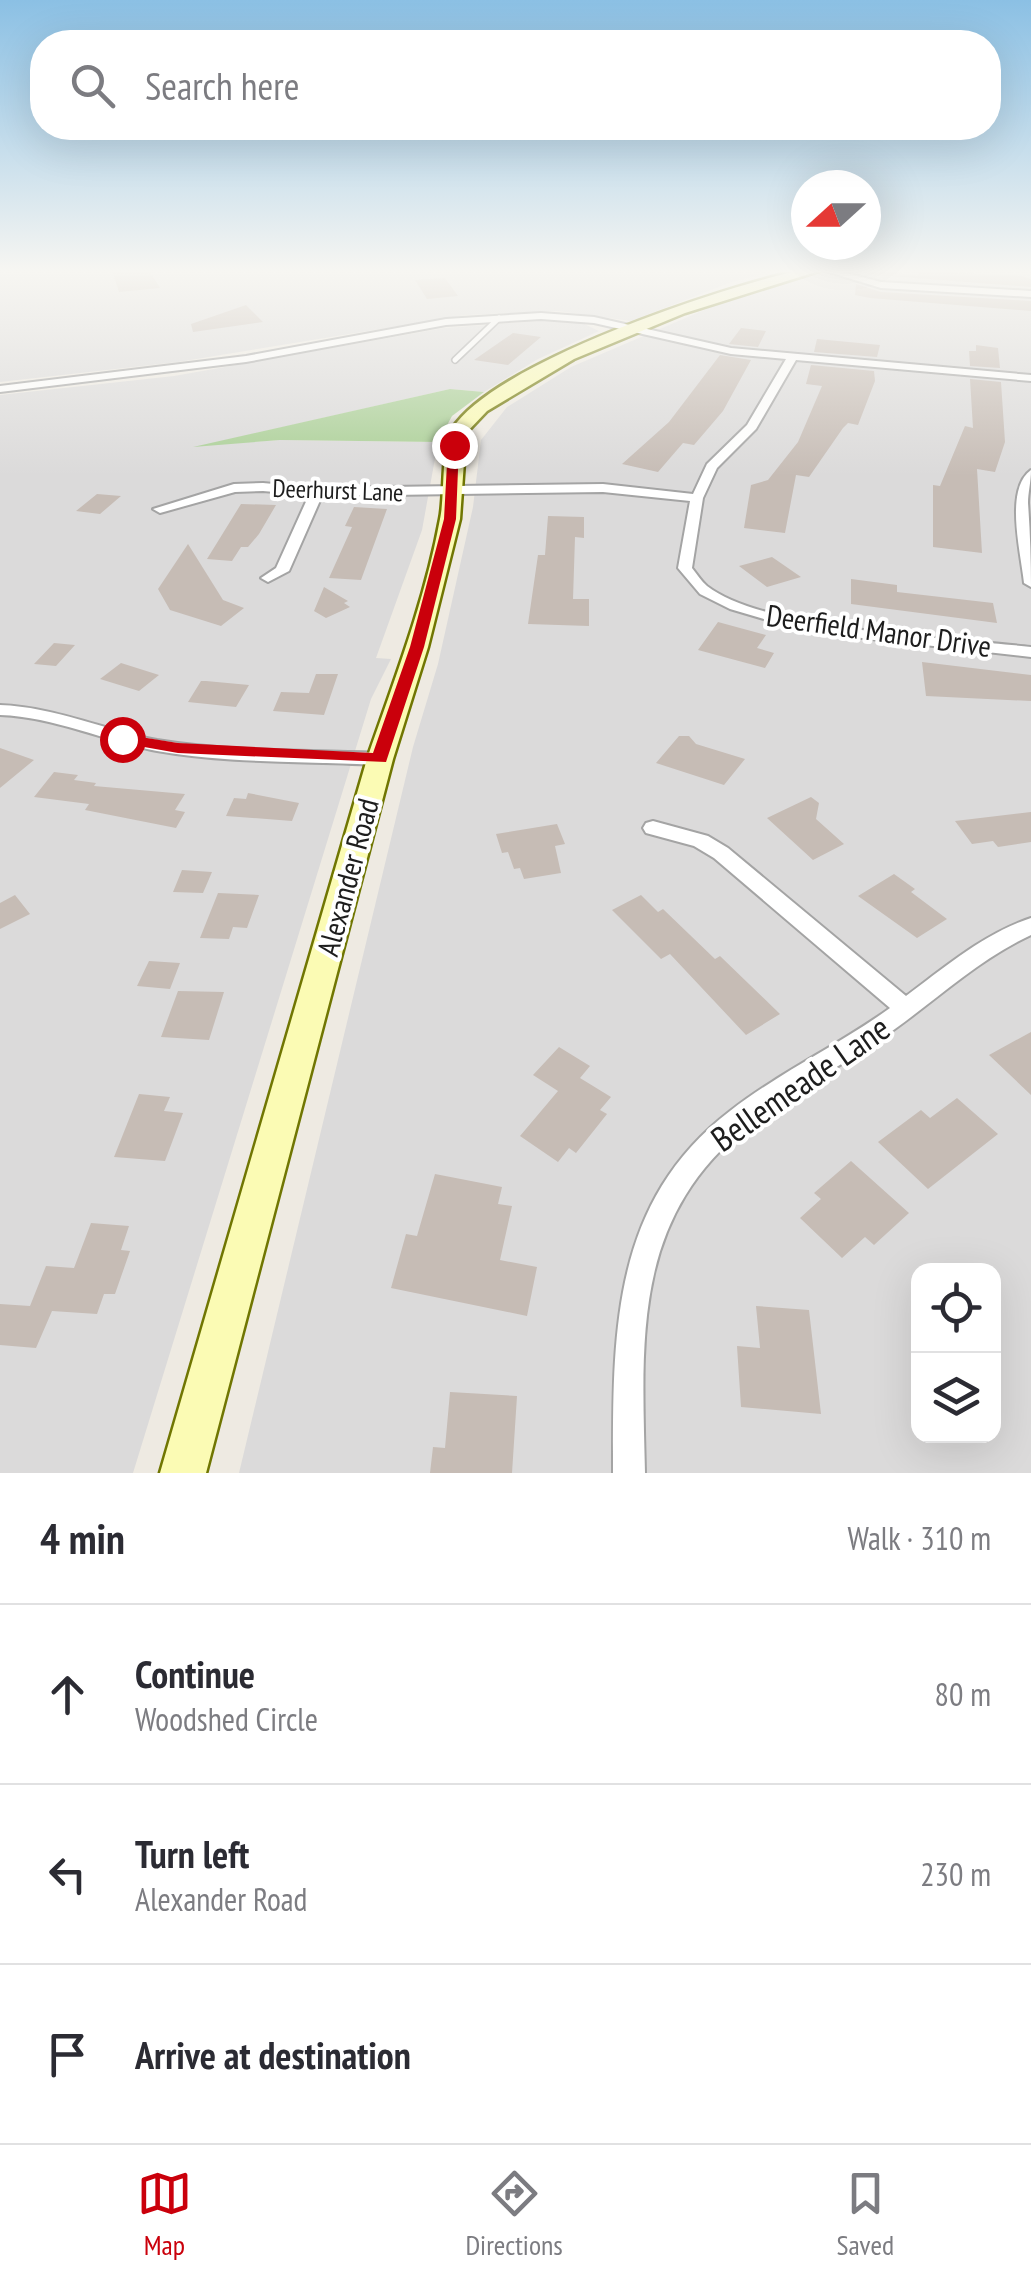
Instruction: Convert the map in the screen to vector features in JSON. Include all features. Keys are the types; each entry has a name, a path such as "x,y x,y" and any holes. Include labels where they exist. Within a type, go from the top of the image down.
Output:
{"street":[{"path":"0,388 170,370 347,339"},
{"name":"Alexander Road","path":"183,1473 380,759 417,647 454,491 454,445 468,420 564,359 611,339"},
{"path":"667,339 792,357 1031,378"},
{"name":"Deerfield Manor Drive","path":"792,357 752,427 710,467 698,498 685,568 702,590 741,608 803,623 1031,652"},
{"path":"1031,474 1021,497 1031,583"},
{"name":"Deerhurst Lane","path":"160,509 234,488 316,492 603,488 698,498"},
{"path":"268,578 282,570 316,492"},
{"path":"0,710 64,717 104,734 162,746 380,759"},
{"path":"653,828 678,832 722,853 907,1009"},
{"name":"Bellemeade Lane","path":"629,1473 630,1346 636,1282 650,1232 671,1188 701,1152 737,1122 907,1009 995,944 1031,926"}],"lane":[{"path":"454,360 476,339"}],"shaded area":[{"path":"0,339 321,339 178,362 0,382"},
{"path":"384,339 582,339 538,359 484,392 450,389 205,445 280,440 438,442 422,530 376,658 391,659 371,699 133,1473 0,1473 0,395 174,376"},
{"path":"637,339 1031,339 1031,1473 239,1473 413,747 438,664 473,507 481,440 507,407 571,367"}],"green space":[{"path":"450,389 484,392 452,416 438,442 280,440 193,447"}],"building":[{"path":"505,339 539,339 508,365 474,360"},
{"path":"733,339 762,339 758,347 729,344"},
{"path":"817,339 880,345 877,357 814,352"},
{"path":"976,345 998,348 1000,368 970,366 969,351 976,351"},
{"path":"720,355 751,360 723,411 694,445 683,443 658,472 622,464 669,422"},
{"path":"811,365 874,371 875,381 858,425 848,423 843,428 809,477 796,475 785,533 744,528 751,485 768,480 798,442 822,386 806,384"},
{"path":"970,379 1001,382 1005,442 995,472 977,469 982,553 933,547 933,485 940,486 965,426 973,428"},
{"path":"97,494 121,496 100,514 76,511"},
{"path":"241,504 276,505 259,534 248,547 241,547 232,561 207,559"},
{"path":"354,507 387,509 361,580 329,578 352,527 345,526"},
{"path":"548,516 584,517 584,538 575,537 573,599 589,599 589,626 528,624 538,555 545,555"},
{"path":"188,544 223,600 244,608 221,626 170,610 158,589"},
{"path":"772,557 801,577 767,587 739,566"},
{"path":"851,579 897,585 897,592 993,603 997,623 851,604"},
{"path":"324,587 348,601 344,603 350,607 326,618 314,611"},
{"path":"718,622 766,635 757,648 774,653 765,668 698,650"},
{"path":"54,643 75,645 56,666 34,664"},
{"path":"922,662 1031,675 1031,701 926,696"},
{"path":"121,663 159,675 139,691 100,679"},
{"path":"316,674 338,674 324,715 273,711 281,692 309,693"},
{"path":"201,681 249,685 236,707 188,702"},
{"path":"679,736 689,736 696,744 745,759 724,785 656,763"},
{"path":"0,748 34,760 0,788"},
{"path":"54,772 78,775 74,780 96,783 94,786 185,794 175,810 185,812 176,828 85,810 89,804 34,797"},
{"path":"248,793 299,803 292,821 226,816 234,798 246,799"},
{"path":"811,797 819,803 816,819 844,844 813,860 767,818"},
{"path":"1031,812 1031,842 998,847 993,841 972,844 955,821"},
{"path":"557,824 565,844 555,846 561,873 524,879 520,868 514,869 508,852 502,853 496,834"},
{"path":"182,870 212,872 203,893 173,892"},
{"path":"894,874 947,919 917,938 858,896"},
{"path":"218,893 259,895 247,928 233,927 229,939 200,938"},
{"path":"15,895 30,914 0,929 0,903"},
{"path":"641,895 658,912 663,909 715,959 720,956 780,1014 746,1035 670,954 661,959 612,910"},
{"path":"149,961 180,963 170,989 137,986"},
{"path":"178,991 224,992 209,1040 161,1037"},
{"path":"1031,1032 1031,1095 989,1055"},
{"path":"559,1047 590,1066 580,1078 611,1097 600,1110 607,1114 576,1153 569,1148 558,1162 520,1136 558,1091 533,1075"},
{"path":"139,1094 170,1097 164,1111 183,1113 165,1161 114,1157"},
{"path":"957,1098 998,1134 928,1189 878,1142 921,1110 930,1118"},
{"path":"851,1161 909,1213 874,1245 865,1237 842,1258 800,1218 821,1199 814,1193"},
{"path":"435,1174 502,1187 498,1204 512,1206 500,1260 537,1267 527,1316 391,1288 406,1234 417,1236"},
{"path":"91,1223 129,1226 121,1250 130,1251 115,1294 104,1294 97,1314 52,1311 36,1348 0,1345 0,1304 30,1306 46,1266 74,1268"},
{"path":"756,1306 809,1310 821,1414 741,1407 737,1346 760,1348"},
{"path":"450,1392 517,1396 512,1473 430,1473 433,1447 445,1448"}],"route":[{"path":"122,739 178,748 380,759 417,647 450,519 454,445"}]}
